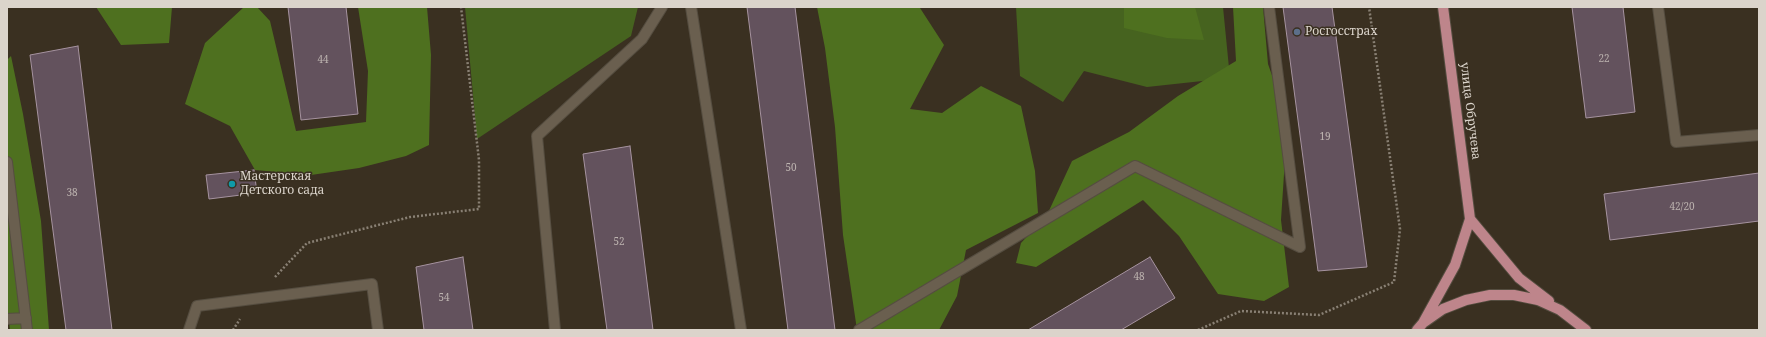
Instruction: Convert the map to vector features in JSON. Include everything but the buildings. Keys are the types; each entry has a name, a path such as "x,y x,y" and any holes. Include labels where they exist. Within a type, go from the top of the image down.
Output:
{"main road":[{"name":"улица Обручева","path":"1420,327 1455,265 1470,219 1443,7"},
{"path":"1470,219 1519,278 1586,330"},
{"path":"1420,327 1443,309 1466,300 1490,294 1514,295 1538,300 1560,310"}],"lane":[{"path":"554,330 537,136 642,39 662,7"},
{"path":"691,7 741,330"},
{"path":"859,330 1135,166 1300,247 1269,7"},
{"path":"1658,7 1676,142 1759,135"},
{"path":"7,162 27,330"},
{"path":"189,330 197,306 372,284 378,330"},
{"path":"7,319 26,318"}],"path":[{"path":"233,330 254,300 307,243 410,217 479,209 479,160 461,7"},
{"path":"1198,330 1241,311 1319,315 1394,282 1400,229 1369,7"}],"green space":[{"path":"96,7 172,7 169,43 121,45"},
{"path":"244,7 257,7 270,21 296,131 366,122 368,71 358,7 427,7 431,55 429,145 406,156 359,168 311,175 255,170 230,126 185,104 205,43"},
{"path":"465,7 638,7 631,36 477,139"},
{"path":"817,7 920,8 944,45 910,109 942,113 981,86 1021,106 1035,171 1038,213 966,250 957,296 939,330 857,330 843,235 835,127 825,48"},
{"path":"1016,7 1223,7 1230,78 1147,87 1084,71 1063,102 1020,76"},
{"path":"1124,7 1195,7 1204,40 1167,38 1124,28"},
{"path":"1233,7 1263,7 1268,64 1281,101 1285,159 1281,220 1289,287 1264,301 1218,294 1179,236 1143,200 1036,267 1016,263 1021,243 1047,215 1072,161 1129,132 1178,96 1236,61"},
{"path":"11,56 23,114 41,221 49,330 10,330 7,306 7,60"}],"place":[{"name":"Росгосстрах","path":"1297,32"},
{"name":"Мастерская Детского сада","path":"232,184"}]}
